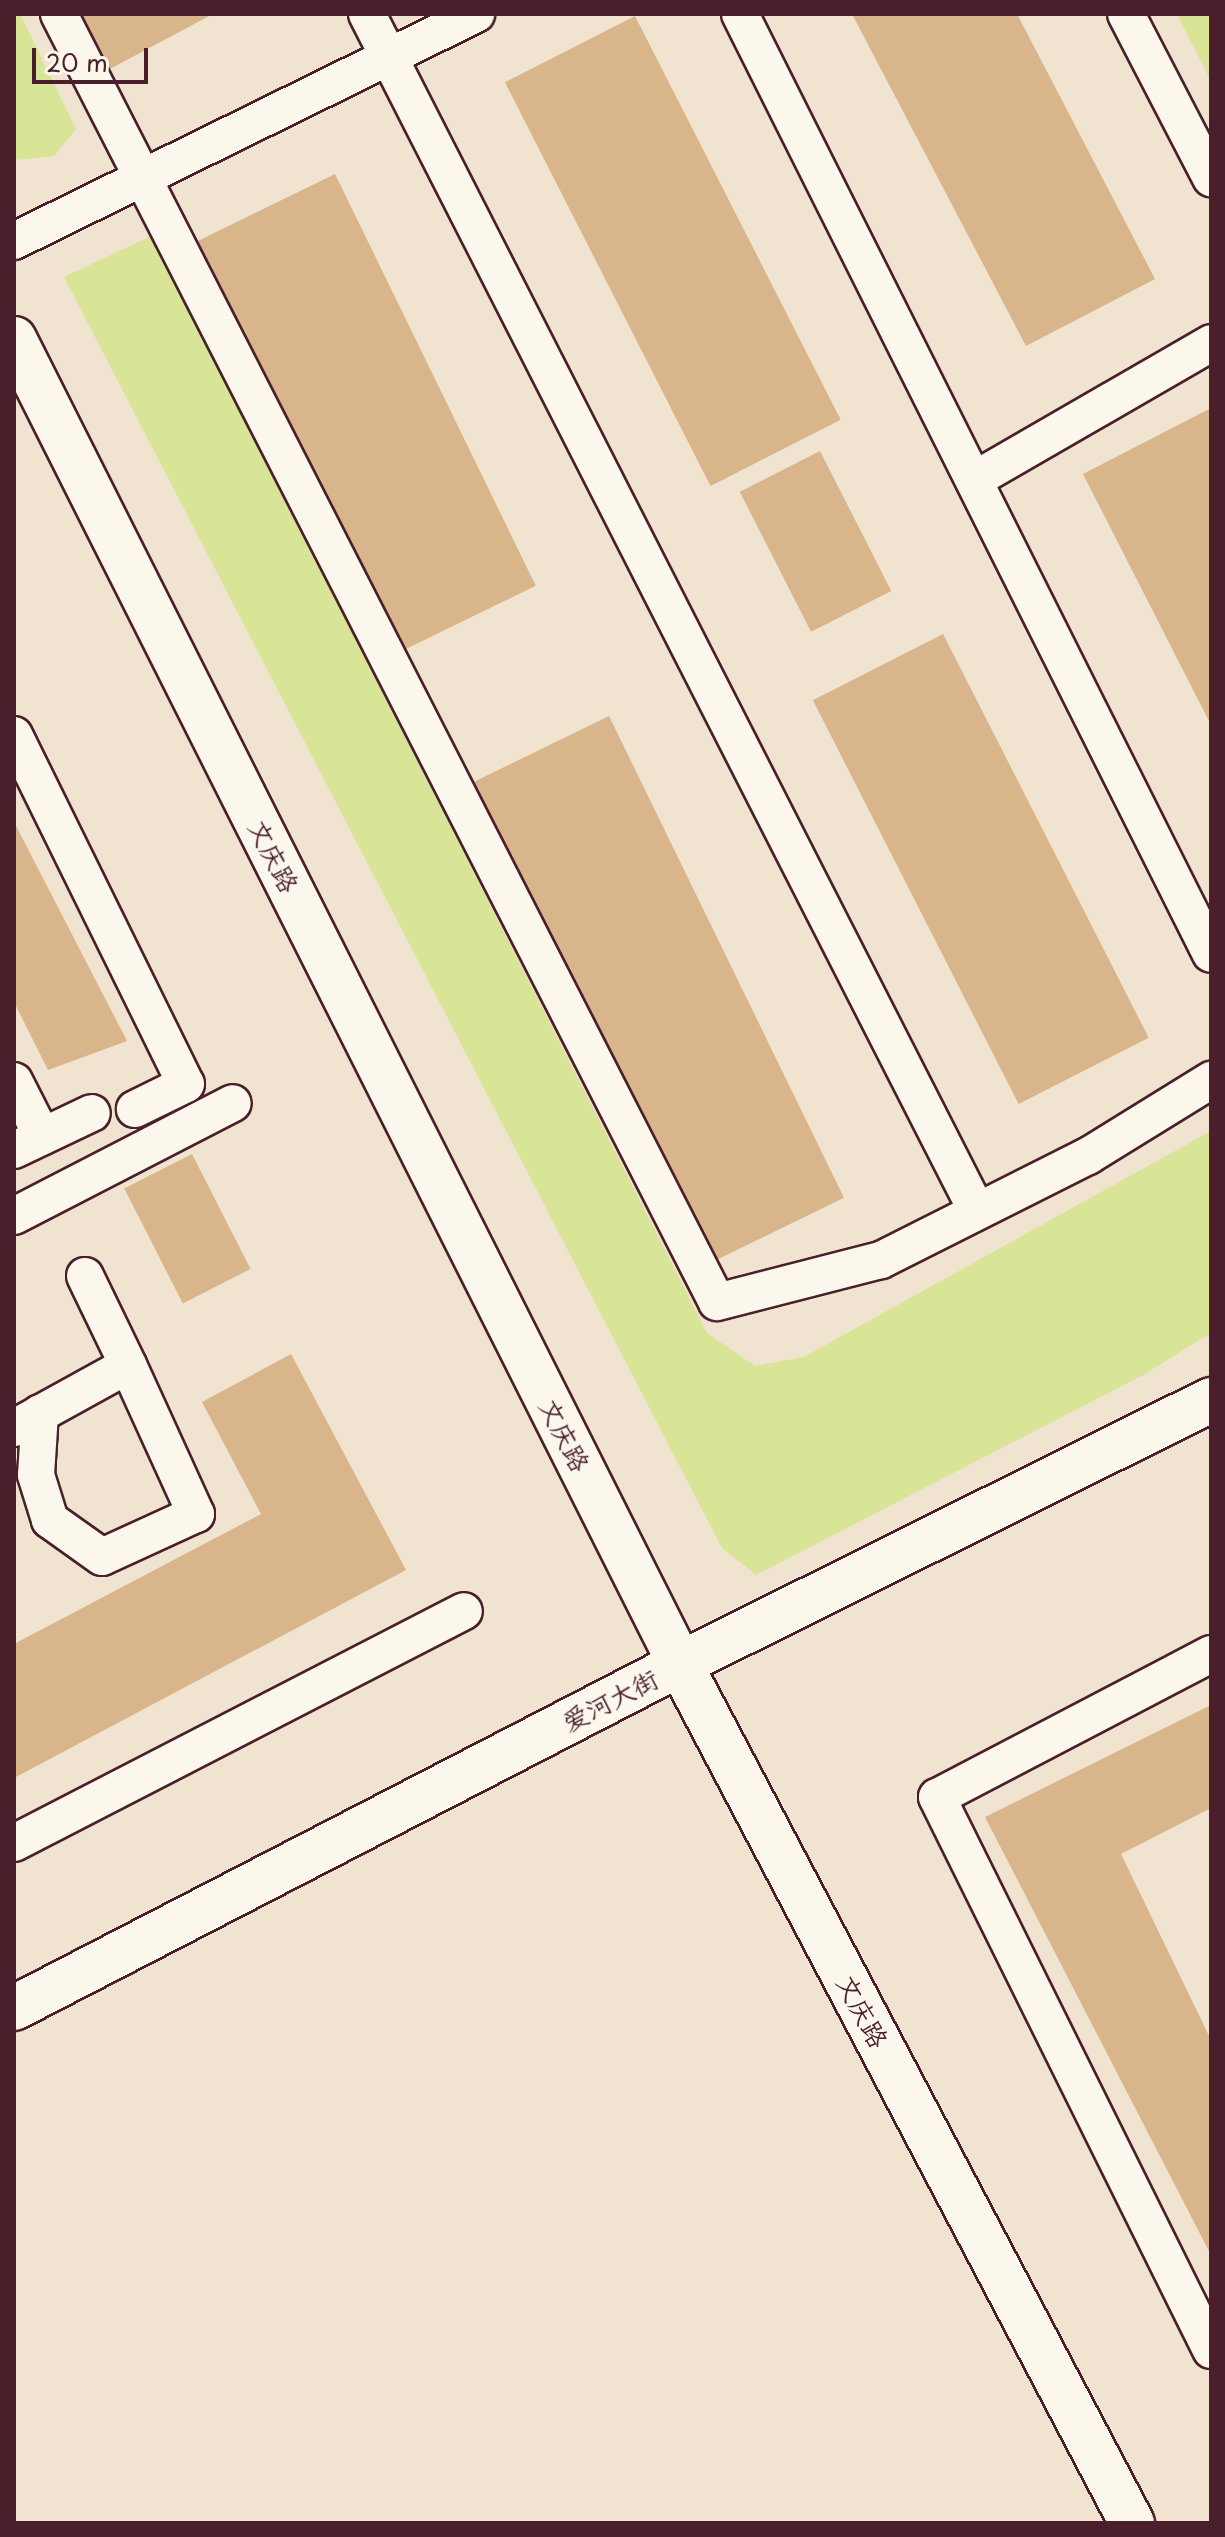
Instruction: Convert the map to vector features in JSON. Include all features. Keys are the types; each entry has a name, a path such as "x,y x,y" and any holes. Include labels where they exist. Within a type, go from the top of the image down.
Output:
{"street":[{"path":"59,14 717,1302 881,1260 1088,1156 1211,1080"},
{"path":"367,14 977,1211"},
{"path":"14,241 390,60 476,14"},
{"path":"740,14 1211,954"},
{"path":"1126,14 1211,178"},
{"name":"文庆路","path":"14,339 680,1664 1132,2523"},
{"path":"974,480 1211,343"},
{"path":"14,735 186,1084 135,1109"},
{"path":"14,1216 233,1103"},
{"path":"23,1117 92,1113"},
{"path":"85,1276 128,1365 196,1514 102,1557 50,1520 36,1475 27,1420 128,1365"},
{"name":"爱河大街","path":"14,2008 680,1664 1211,1400"},
{"path":"14,1843 464,1611"},
{"path":"1211,1654 937,1797 1211,2350"}],"green space":[{"path":"14,14 20,14 76,129 54,156 14,160"},
{"path":"1177,14 1211,14 1211,81"},
{"path":"151,236 707,1333 755,1366 804,1357 1211,1131 1211,1333 1143,1375 756,1575 722,1548 64,277"}],"building":[{"path":"78,14 213,14 106,71"},
{"path":"852,14 1017,14 1155,279 1026,346"},
{"path":"635,16 841,420 711,486 505,82"},
{"path":"335,174 536,586 396,654 195,242"},
{"path":"1211,408 1211,725 1083,474"},
{"path":"820,451 891,591 811,632 740,492"},
{"path":"943,634 1149,1038 1019,1104 813,700"},
{"path":"609,716 844,1198 706,1265 471,784"},
{"path":"14,822 127,1041 48,1070 14,1002"},
{"path":"192,1154 251,1269 183,1303 124,1189"},
{"path":"291,1354 406,1570 14,1778 14,1644 261,1514 202,1402"},
{"path":"1211,1705 1211,1808 1121,1854 1211,2040 1211,2255 985,1817"}]}
